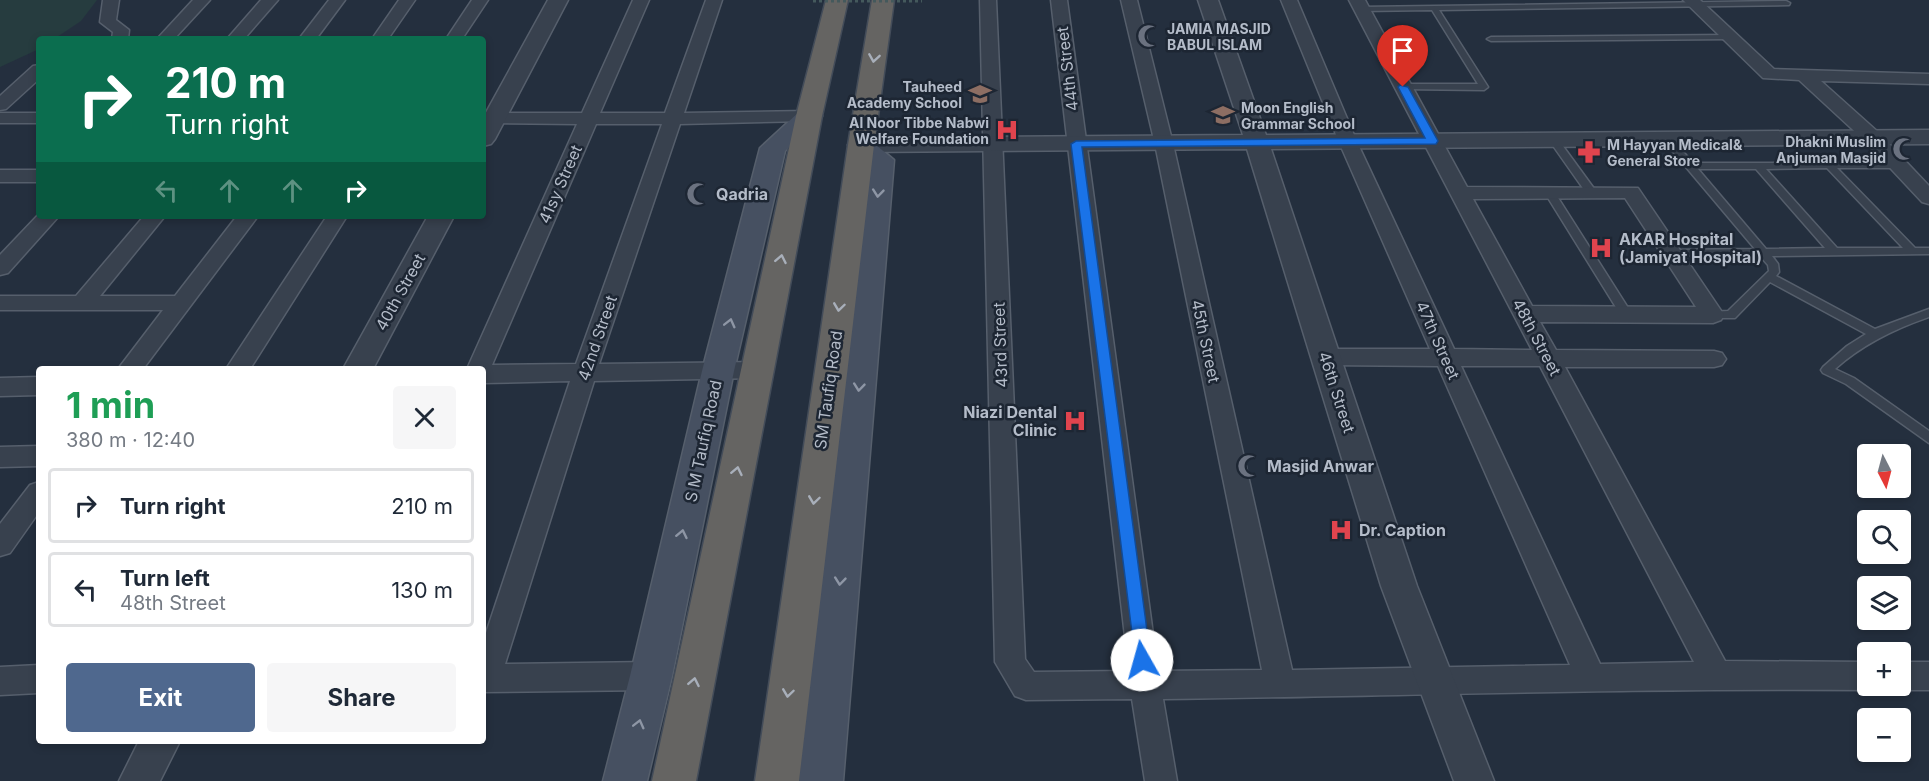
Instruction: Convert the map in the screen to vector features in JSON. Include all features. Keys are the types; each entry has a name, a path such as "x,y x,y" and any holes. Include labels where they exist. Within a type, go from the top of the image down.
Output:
{"highway":[{"path":"674,781 806,129 837,0"},
{"name":"SM Taufiq Road","path":"777,781 861,145 883,0"}],"main road":[{"name":"S M Taufiq Road","path":"626,781 718,371 773,148 806,129"},
{"path":"820,781 881,160 861,145"}],"street":[{"path":"111,0 108,22 121,30 120,36"},
{"path":"168,36 202,0"},
{"path":"238,36 270,0"},
{"path":"309,36 337,0"},
{"path":"382,36 407,0"},
{"path":"456,36 480,0"},
{"path":"558,0 489,118 671,119 806,129"},
{"name":"41sy Street","path":"480,366 641,0"},
{"name":"42nd Street","path":"486,672 584,374 714,0"},
{"name":"43rd Street","path":"988,0 1010,662 1026,686 1145,683"},
{"name":"44th Street","path":"1059,0 1145,683 1161,781"},
{"name":"45th Street","path":"1129,0 1164,144 1280,682"},
{"name":"46th Street","path":"1208,0 1257,143 1399,586 1474,781"},
{"name":"47th Street","path":"1289,0 1348,142 1591,678"},
{"path":"1693,2 1769,74 1929,79"},
{"name":"48th Street","path":"1360,4 1717,675"},
{"path":"0,105 36,73"},
{"path":"1804,75 1871,136 1926,193"},
{"path":"0,118 36,118"},
{"path":"861,145 1929,137"},
{"path":"0,176 36,176"},
{"path":"1460,193 1630,192 1713,315"},
{"path":"0,268 46,219"},
{"path":"82,303 152,219"},
{"path":"132,366 246,219"},
{"path":"240,366 335,219"},
{"name":"40th Street","path":"360,366 439,219"},
{"path":"0,303 181,303"},
{"path":"1524,314 1713,315"},
{"path":"1326,357 1714,359"},
{"path":"486,374 759,370"},
{"path":"0,387 36,386"},
{"path":"0,457 36,456"},
{"path":"0,545 36,496"},
{"path":"1145,683 1437,682 1717,675 1857,676"},
{"path":"486,678 651,676"},
{"path":"1911,676 1929,676"},
{"path":"0,681 36,678"},
{"path":"139,781 158,744"}],"lane":[{"path":"1360,4 1434,8 1693,2 1786,3"},
{"path":"1403,87 1484,87 1434,8"},
{"path":"1491,39 1729,37"},
{"path":"1667,139 1773,264 1774,272 1731,315 1713,315"},
{"path":"1554,140 1591,192"},
{"path":"1829,165 1912,251"},
{"path":"1690,166 1897,165"},
{"path":"1759,166 1834,252"},
{"path":"1550,193 1626,314"},
{"path":"1673,253 1929,251"},
{"path":"1769,277 1873,333"},
{"path":"1929,313 1873,333 1846,351 1827,370 1850,381 1929,438"}],"path":[{"path":"813,1 922,0"}],"green space":[{"path":"0,0 97,0 81,21 58,36 36,36 36,50 0,67"}],"place":[{"name":"JAMIA MASJID BABUL ISLAM","path":"1149,36"},
{"name":"Tauheed Academy School","path":"980,94"},
{"name":"Moon English Grammar School","path":"1223,115"},
{"name":"Al Noor Tibbe Nabwi Welfare Foundation","path":"1007,130"},
{"name":"Dhakni Muslim Anjuman Masjid","path":"1904,149"},
{"name":"M Hayyan Medical& General Store","path":"1589,152"},
{"name":"Qadria","path":"698,194"},
{"name":"AKAR Hospital (Jamiyat Hospital)","path":"1601,248"},
{"name":"Niazi Dental Clinic","path":"1075,421"},
{"name":"Masjid Anwar","path":"1249,466"},
{"name":"Dr. Caption","path":"1341,530"}],"route":[{"path":"1142,660 1076,144 1432,141 1403,87"}]}
